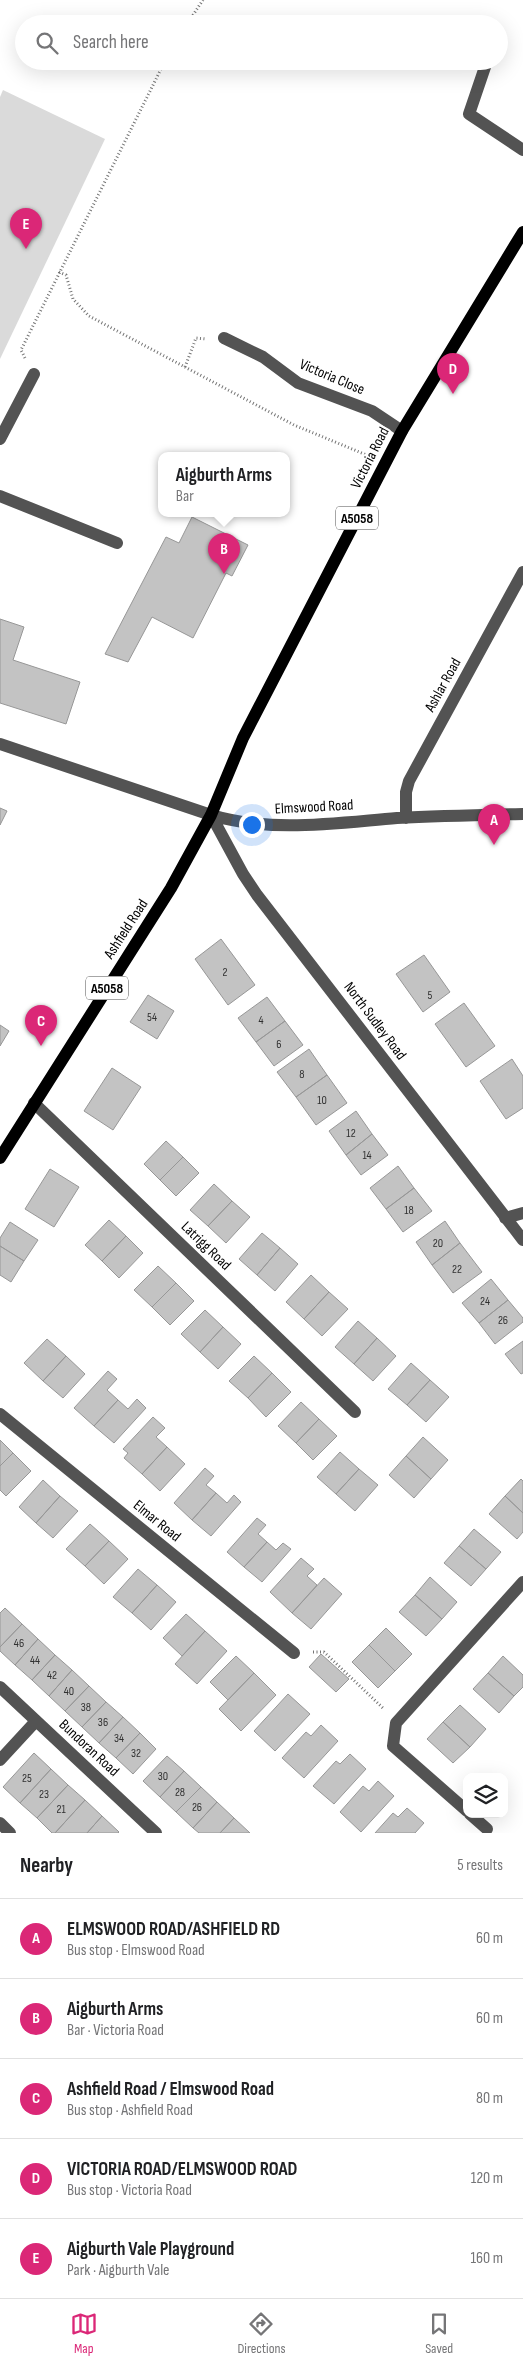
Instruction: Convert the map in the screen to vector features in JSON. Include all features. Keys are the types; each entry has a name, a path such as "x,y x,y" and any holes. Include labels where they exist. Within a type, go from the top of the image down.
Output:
{"main road":[{"name":"Victoria Road","path":"211,815 244,738 402,431 517,249 523,232"},
{"name":"Ashfield Road","path":"0,1158 171,888 211,815"}],"street":[{"path":"484,70 469,114 523,150"},
{"name":"Victoria Close","path":"224,338 263,357 298,383 372,411 402,431"},
{"path":"0,440 34,374"},
{"path":"0,496 117,542"},
{"name":"Ashlar Road","path":"406,818 406,792 409,781 523,572"},
{"name":"Elmswood Road","path":"0,744 211,815 228,820 270,826 406,818 523,814"},
{"name":"North Sudley Road","path":"211,815 243,874 258,895 523,1240"},
{"name":"Latrigg Road","path":"34,1103 354,1412"},
{"path":"505,1218 523,1213"},
{"name":"Elmar Road","path":"0,1414 294,1653"},
{"path":"463,1807 393,1746 396,1723 523,1582"},
{"name":"Bundoran Road","path":"0,1687 156,1833"},
{"path":"0,1760 36,1721"},
{"path":"475,1818 487,1829"},
{"path":"0,1824 10,1833"}],"path":[{"path":"194,15 203,0"},
{"path":"34,374 21,350 160,70"},
{"path":"59,272 66,275 73,299 90,316 294,425 386,463"},
{"path":"185,367 196,338 213,340 224,338"},
{"path":"294,1653 324,1652 380,1705 396,1723"}],"shaded area":[{"path":"3,90 105,139 0,359 0,97"}],"building":[{"path":"192,517 248,545 232,576 226,573 193,638 152,617 128,662 105,654 166,537 179,543"},
{"path":"0,619 24,627 13,660 80,682 66,724 0,703"},
{"path":"0,808 7,811 0,825"},
{"path":"221,939 255,985 228,1005 195,959"},
{"path":"424,955 450,992 423,1012 396,974"},
{"path":"148,995 174,1011 157,1039 130,1022"},
{"path":"267,997 285,1021 256,1042 238,1018"},
{"path":"464,1003 495,1046 466,1067 435,1024"},
{"path":"285,1021 303,1045 274,1066 256,1042"},
{"path":"0,1025 9,1031 0,1046"},
{"path":"309,1049 327,1075 296,1097 277,1072"},
{"path":"512,1059 523,1076 523,1108 506,1119 480,1081"},
{"path":"112,1068 141,1087 113,1130 84,1111"},
{"path":"327,1075 347,1103 316,1125 296,1097"},
{"path":"356,1111 372,1134 346,1155 329,1131"},
{"path":"372,1134 388,1155 361,1175 346,1155"},
{"path":"166,1141 183,1157 160,1180 144,1164"},
{"path":"183,1157 199,1173 176,1196 160,1180"},
{"path":"398,1166 414,1188 386,1209 370,1188"},
{"path":"50,1169 79,1187 54,1227 25,1209"},
{"path":"214,1184 232,1201 208,1226 190,1210"},
{"path":"414,1188 432,1211 403,1232 386,1209"},
{"path":"232,1201 250,1217 226,1243 208,1226"},
{"path":"109,1220 126,1236 102,1261 85,1245"},
{"path":"445,1221 460,1243 432,1265 416,1242"},
{"path":"10,1222 38,1240 24,1261 0,1246 0,1238"},
{"path":"262,1233 280,1248 257,1275 239,1259"},
{"path":"126,1236 143,1253 119,1278 102,1261"},
{"path":"460,1243 482,1272 453,1293 432,1265"},
{"path":"0,1246 24,1261 11,1282 0,1275"},
{"path":"280,1248 298,1264 275,1291 257,1275"},
{"path":"158,1266 176,1283 152,1307 134,1290"},
{"path":"311,1275 329,1292 304,1319 286,1302"},
{"path":"491,1279 508,1300 479,1323 462,1303"},
{"path":"176,1283 194,1301 170,1325 152,1307"},
{"path":"329,1292 348,1309 322,1336 304,1319"},
{"path":"508,1300 523,1318 523,1322 495,1344 479,1323"},
{"path":"205,1310 223,1327 200,1352 181,1334"},
{"path":"358,1321 377,1338 354,1364 335,1347"},
{"path":"223,1327 241,1344 218,1369 200,1352"},
{"path":"377,1338 396,1356 373,1381 354,1364"},
{"path":"47,1339 66,1356 43,1381 24,1363"},
{"path":"523,1341 523,1373 521,1374 505,1354"},
{"path":"66,1356 85,1374 63,1398 43,1381"},
{"path":"254,1356 272,1373 248,1398 229,1381"},
{"path":"411,1363 430,1380 407,1405 388,1389"},
{"path":"108,1371 117,1379 107,1390 118,1400 94,1426 74,1408"},
{"path":"272,1373 291,1392 266,1417 248,1398"},
{"path":"430,1380 449,1397 426,1422 407,1405"},
{"path":"137,1399 146,1408 114,1443 94,1426 118,1400 128,1409"},
{"path":"301,1402 319,1419 296,1443 278,1426"},
{"path":"153,1417 165,1428 156,1437 167,1447 142,1474 124,1458 128,1453 123,1449"},
{"path":"319,1419 337,1436 313,1460 296,1443"},
{"path":"423,1437 448,1460 431,1479 406,1456"},
{"path":"0,1440 13,1453 0,1466"},
{"path":"167,1447 185,1464 160,1491 142,1474"},
{"path":"340,1452 359,1469 336,1494 317,1477"},
{"path":"13,1453 31,1471 6,1496 0,1490 0,1466"},
{"path":"406,1456 431,1479 414,1498 389,1475"},
{"path":"205,1468 214,1476 206,1485 216,1493 192,1520 174,1503"},
{"path":"359,1469 378,1485 355,1511 336,1494"},
{"path":"521,1479 523,1481 523,1513 505,1496"},
{"path":"43,1480 60,1496 36,1523 19,1507"},
{"path":"216,1493 227,1503 234,1495 241,1502 211,1536 192,1520"},
{"path":"60,1496 78,1511 53,1538 36,1523"},
{"path":"505,1496 523,1513 523,1532 517,1539 489,1514"},
{"path":"257,1518 266,1525 258,1534 267,1542 244,1567 227,1552"},
{"path":"90,1524 109,1541 85,1566 66,1549"},
{"path":"474,1529 501,1552 486,1569 459,1546"},
{"path":"109,1541 128,1559 104,1584 85,1566"},
{"path":"267,1542 276,1550 283,1543 291,1549 262,1582 244,1567"},
{"path":"459,1546 486,1569 471,1586 444,1563"},
{"path":"301,1558 314,1569 307,1576 317,1585 292,1613 270,1592"},
{"path":"138,1569 157,1585 132,1613 113,1597"},
{"path":"430,1577 457,1602 442,1619 415,1595"},
{"path":"324,1578 342,1594 311,1629 292,1613"},
{"path":"157,1585 176,1602 151,1630 132,1613"},
{"path":"415,1595 442,1619 426,1636 399,1612"},
{"path":"5,1608 22,1624 0,1647 0,1613"},
{"path":"186,1614 205,1631 182,1656 163,1638"},
{"path":"22,1624 38,1639 15,1665 0,1651 0,1647"},
{"path":"386,1628 412,1654 395,1671 369,1645"},
{"path":"205,1631 227,1651 197,1684 175,1664"},
{"path":"38,1639 55,1655 32,1680 15,1665"},
{"path":"369,1645 395,1671 378,1688 352,1662"},
{"path":"321,1654 349,1679 336,1692 309,1667"},
{"path":"55,1655 72,1670 49,1696 32,1680"},
{"path":"236,1656 254,1673 228,1700 210,1682"},
{"path":"503,1656 523,1675 523,1687 514,1696 488,1673"},
{"path":"72,1670 89,1686 65,1711 49,1696"},
{"path":"254,1673 276,1695 241,1731 219,1709"},
{"path":"488,1673 514,1696 499,1713 473,1689"},
{"path":"89,1686 106,1702 82,1727 65,1711"},
{"path":"288,1694 310,1714 275,1751 254,1731"},
{"path":"106,1702 123,1717 99,1743 82,1727"},
{"path":"460,1705 486,1729 470,1747 443,1722"},
{"path":"123,1717 140,1733 116,1758 99,1743"},
{"path":"443,1722 470,1747 453,1763 427,1739"},
{"path":"321,1725 338,1741 304,1778 282,1758 306,1732 311,1736"},
{"path":"140,1733 156,1749 133,1774 116,1758"},
{"path":"34,1753 51,1769 20,1803 3,1787"},
{"path":"350,1754 366,1769 334,1804 313,1786 336,1761 340,1764"},
{"path":"167,1756 184,1771 160,1797 143,1781"},
{"path":"51,1769 68,1785 37,1818 20,1803"},
{"path":"184,1771 201,1787 176,1812 160,1797"},
{"path":"378,1781 394,1796 361,1832 340,1812 363,1786 369,1791"},
{"path":"68,1785 85,1800 55,1833 52,1833 37,1818"},
{"path":"201,1787 217,1802 193,1828 176,1812"},
{"path":"85,1800 102,1816 87,1833 55,1833"},
{"path":"217,1802 234,1818 220,1833 199,1833 193,1828"},
{"path":"407,1808 424,1823 415,1833 375,1833 393,1813 398,1817"},
{"path":"102,1816 119,1832 118,1833 87,1833"},
{"path":"234,1818 250,1833 220,1833"}],"place":[{"name":"Aigburth Vale Playground","path":"26,249"},
{"name":"VICTORIA ROAD/ELMSWOOD ROAD","path":"453,394"},
{"name":"Aigburth Arms","path":"224,574"},
{"name":"ELMSWOOD ROAD/ASHFIELD RD","path":"494,845"},
{"name":"Ashfield Road / Elmswood Road","path":"41,1046"}]}
